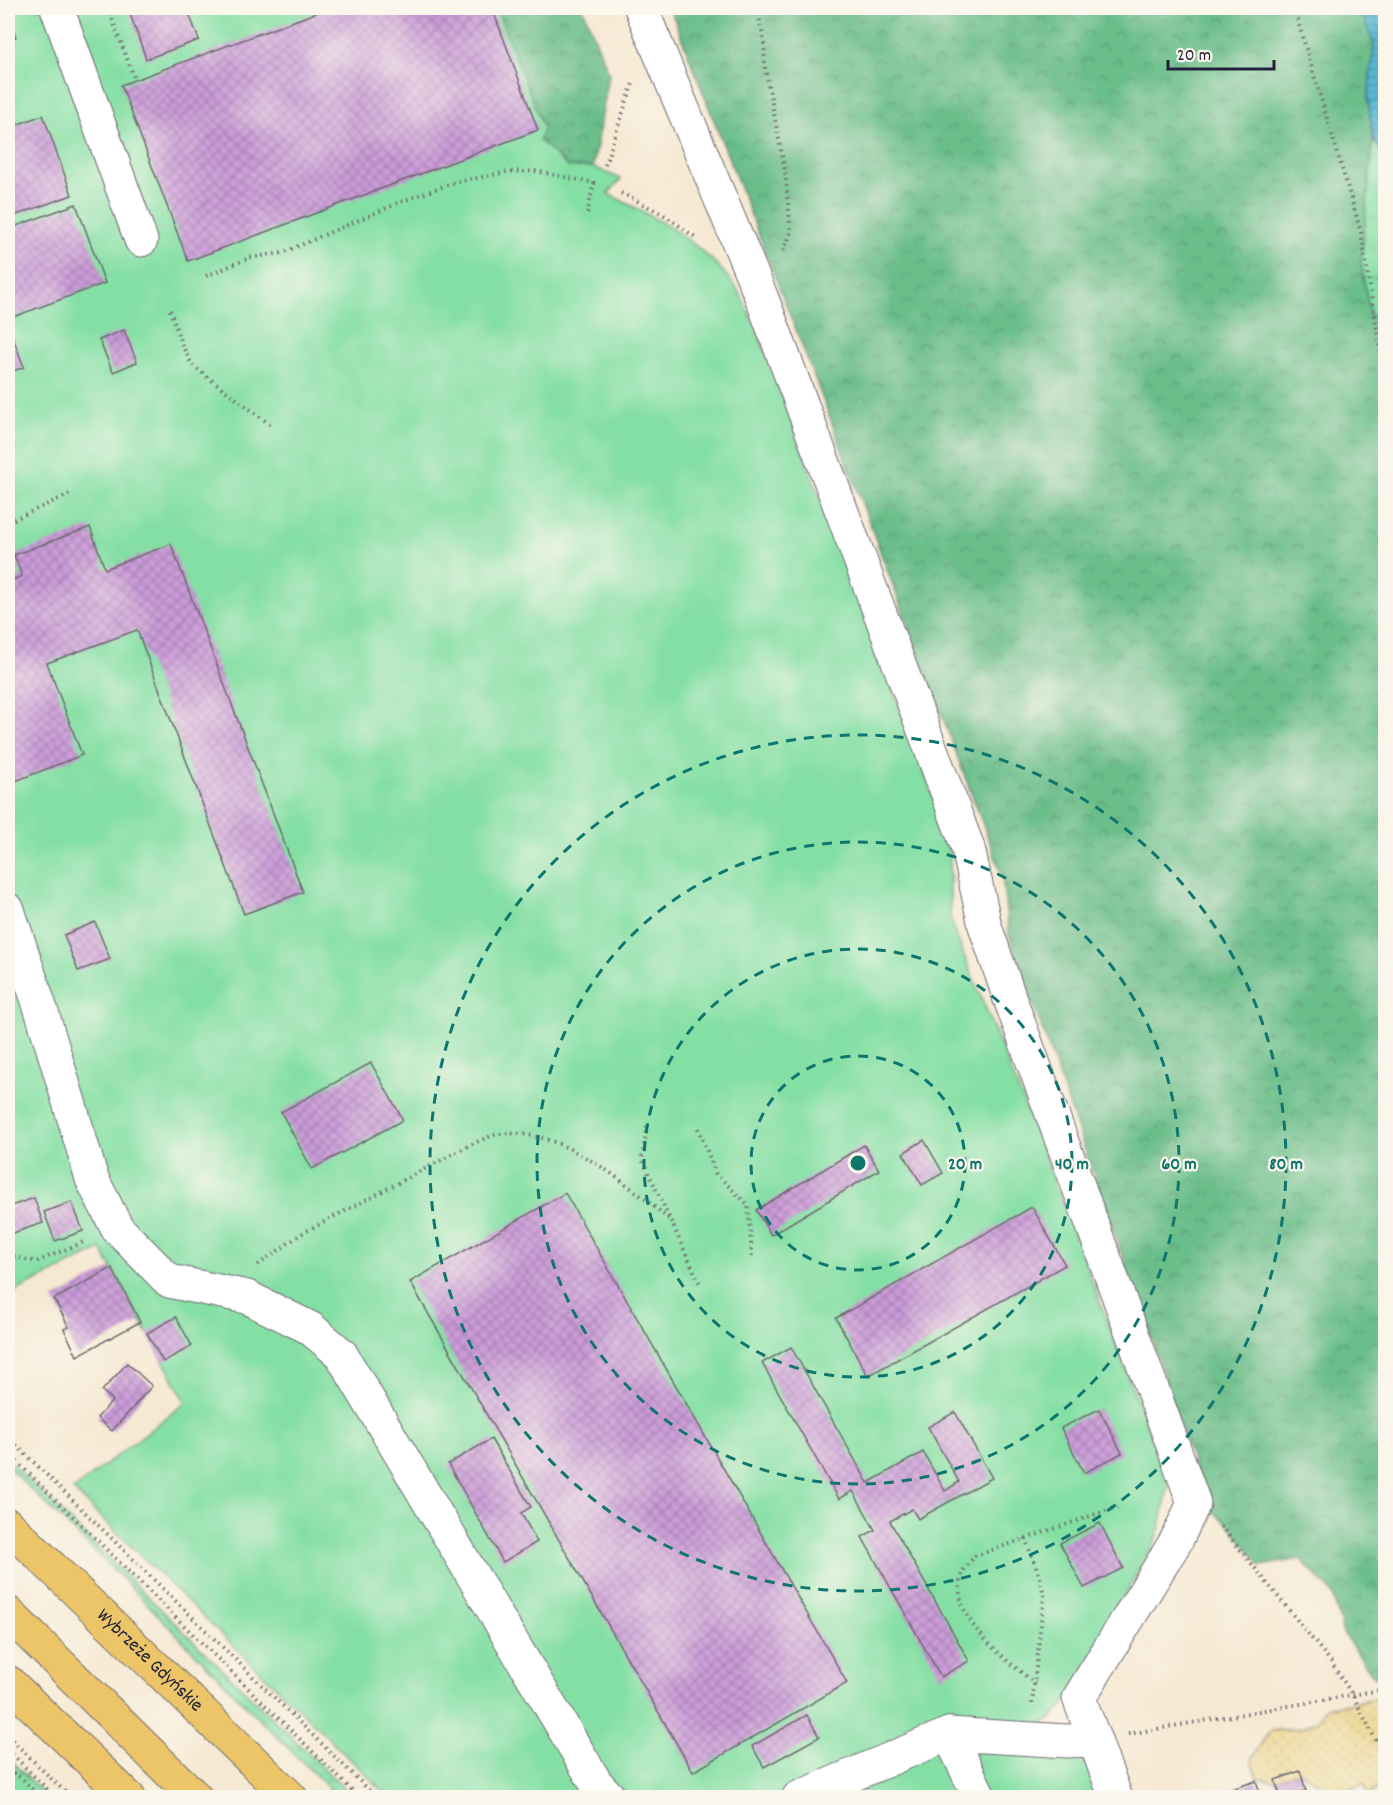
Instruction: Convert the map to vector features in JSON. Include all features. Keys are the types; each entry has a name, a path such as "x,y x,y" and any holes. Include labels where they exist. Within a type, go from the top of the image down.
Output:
{"main road":[{"name":"Wybrzeże Gdyńskie","path":"8,1525 291,1797"},
{"path":"8,1613 196,1797"},
{"path":"8,1682 113,1785 129,1797"}],"street":[{"path":"57,8 141,240"},
{"path":"646,19 763,301 968,848 985,926 1194,1503 1176,1541 1079,1698 1116,1797"},
{"path":"8,910 44,1019 92,1179 117,1228 169,1281 247,1297 309,1328 341,1354 596,1783 610,1797"},
{"path":"798,1797 949,1734 1067,1741 1095,1740"},
{"path":"949,1734 980,1797"}],"path":[{"path":"108,8 135,80"},
{"path":"757,8 764,40 765,67 785,171 791,233 763,301"},
{"path":"1294,8 1361,231 1381,354 1386,363"},
{"path":"605,165 646,19"},
{"path":"206,276 249,258 282,253 403,201 452,183 507,172 535,171 594,183 588,215"},
{"path":"170,310 181,344 192,366 272,426"},
{"path":"8,522 70,494"},
{"path":"647,1126 642,1159 700,1284"},
{"path":"698,1128 716,1174 748,1205 752,1256"},
{"path":"221,1292 302,1234 474,1143 499,1134 552,1141 587,1157 638,1193 669,1219"},
{"path":"8,1255 36,1262 117,1228"},
{"path":"8,1437 377,1797"},
{"path":"8,1453 360,1797"},
{"path":"1035,1684 976,1631 963,1608 959,1589 962,1572 975,1556 1117,1508"},
{"path":"1226,1530 1331,1662 1353,1696 1386,1760"},
{"path":"1025,1538 1040,1576 1044,1596 1028,1738"},
{"path":"1095,1740 1386,1689"},
{"path":"8,1736 71,1797"},
{"path":"8,1750 56,1797"},
{"path":"8,1770 22,1778 40,1797"},
{"path":"32,1787 39,1780"}],"green space":[{"path":"8,8 496,8 544,129 539,140 568,167 593,167 621,179 608,194 681,235 714,262 740,294 754,323 945,828 950,857 950,917 955,933 1033,1125 1169,1484 1158,1535 1063,1707 1050,1720 1039,1724 1037,1755 1053,1759 1085,1758 1100,1797 389,1797 73,1490 186,1402 101,1249 8,1295"},
{"path":"496,8 583,8 609,74 593,167 569,167 539,140 544,129"},
{"path":"670,8 1360,8 1374,45 1368,97 1373,139 1361,262 1370,316 1386,316 1385,1677 1374,1677 1343,1633 1332,1592 1300,1559 1261,1566 1231,1527 1207,1506 1149,1331 1009,935 1002,875 824,402"},
{"path":"1373,139 1385,158 1386,316 1370,316 1361,262"},
{"path":"8,1460 353,1797 338,1797 127,1583 8,1467"},
{"path":"8,1758 47,1797 8,1797"}],"sand":[{"path":"1385,1697 1385,1784 1368,1796 1364,1784 1334,1794 1300,1771 1275,1780 1257,1778 1251,1759 1270,1731 1302,1728 1318,1720 1326,1707"}],"water":[{"path":"1360,8 1385,8 1385,158 1373,139 1368,97 1374,45"}],"building":[{"path":"128,8 187,8 199,40 146,59"},
{"path":"329,8 492,8 538,130 188,261 121,85"},
{"path":"8,16 16,37 8,41"},
{"path":"43,115 72,195 8,218 8,128"},
{"path":"76,204 105,283 8,319 8,229"},
{"path":"8,324 24,367 8,373"},
{"path":"124,330 137,362 113,372 99,340"},
{"path":"90,527 105,569 171,544 303,892 244,914 137,630 47,663 82,755 8,784 8,582 22,576 14,555"},
{"path":"95,922 110,959 78,971 64,935"},
{"path":"371,1063 403,1120 312,1169 281,1112"},
{"path":"924,1140 943,1173 922,1185 903,1153"},
{"path":"864,1145 879,1170 771,1235 756,1210"},
{"path":"565,1193 847,1683 693,1772 410,1282"},
{"path":"34,1198 43,1223 10,1234 8,1207"},
{"path":"72,1202 83,1231 55,1241 44,1212"},
{"path":"1032,1207 1065,1265 868,1376 836,1318"},
{"path":"112,1268 140,1322 77,1356 64,1329 69,1327 54,1299"},
{"path":"176,1317 192,1346 163,1362 147,1333"},
{"path":"791,1347 868,1483 923,1452 945,1491 959,1482 928,1427 955,1412 992,1478 918,1519 912,1509 890,1521 969,1661 941,1677 862,1537 875,1530 853,1491 839,1499 762,1363"},
{"path":"127,1363 152,1386 112,1431 97,1418 113,1400 102,1391"},
{"path":"1099,1409 1122,1453 1084,1473 1061,1428"},
{"path":"491,1439 531,1507 521,1513 537,1542 503,1562 448,1464"},
{"path":"1100,1523 1123,1568 1084,1588 1060,1543"},
{"path":"807,1715 819,1737 764,1767 752,1746"},
{"path":"1300,1771 1306,1791 1281,1798 1275,1780"},
{"path":"1256,1781 1262,1798 1232,1798 1229,1790"}]}
